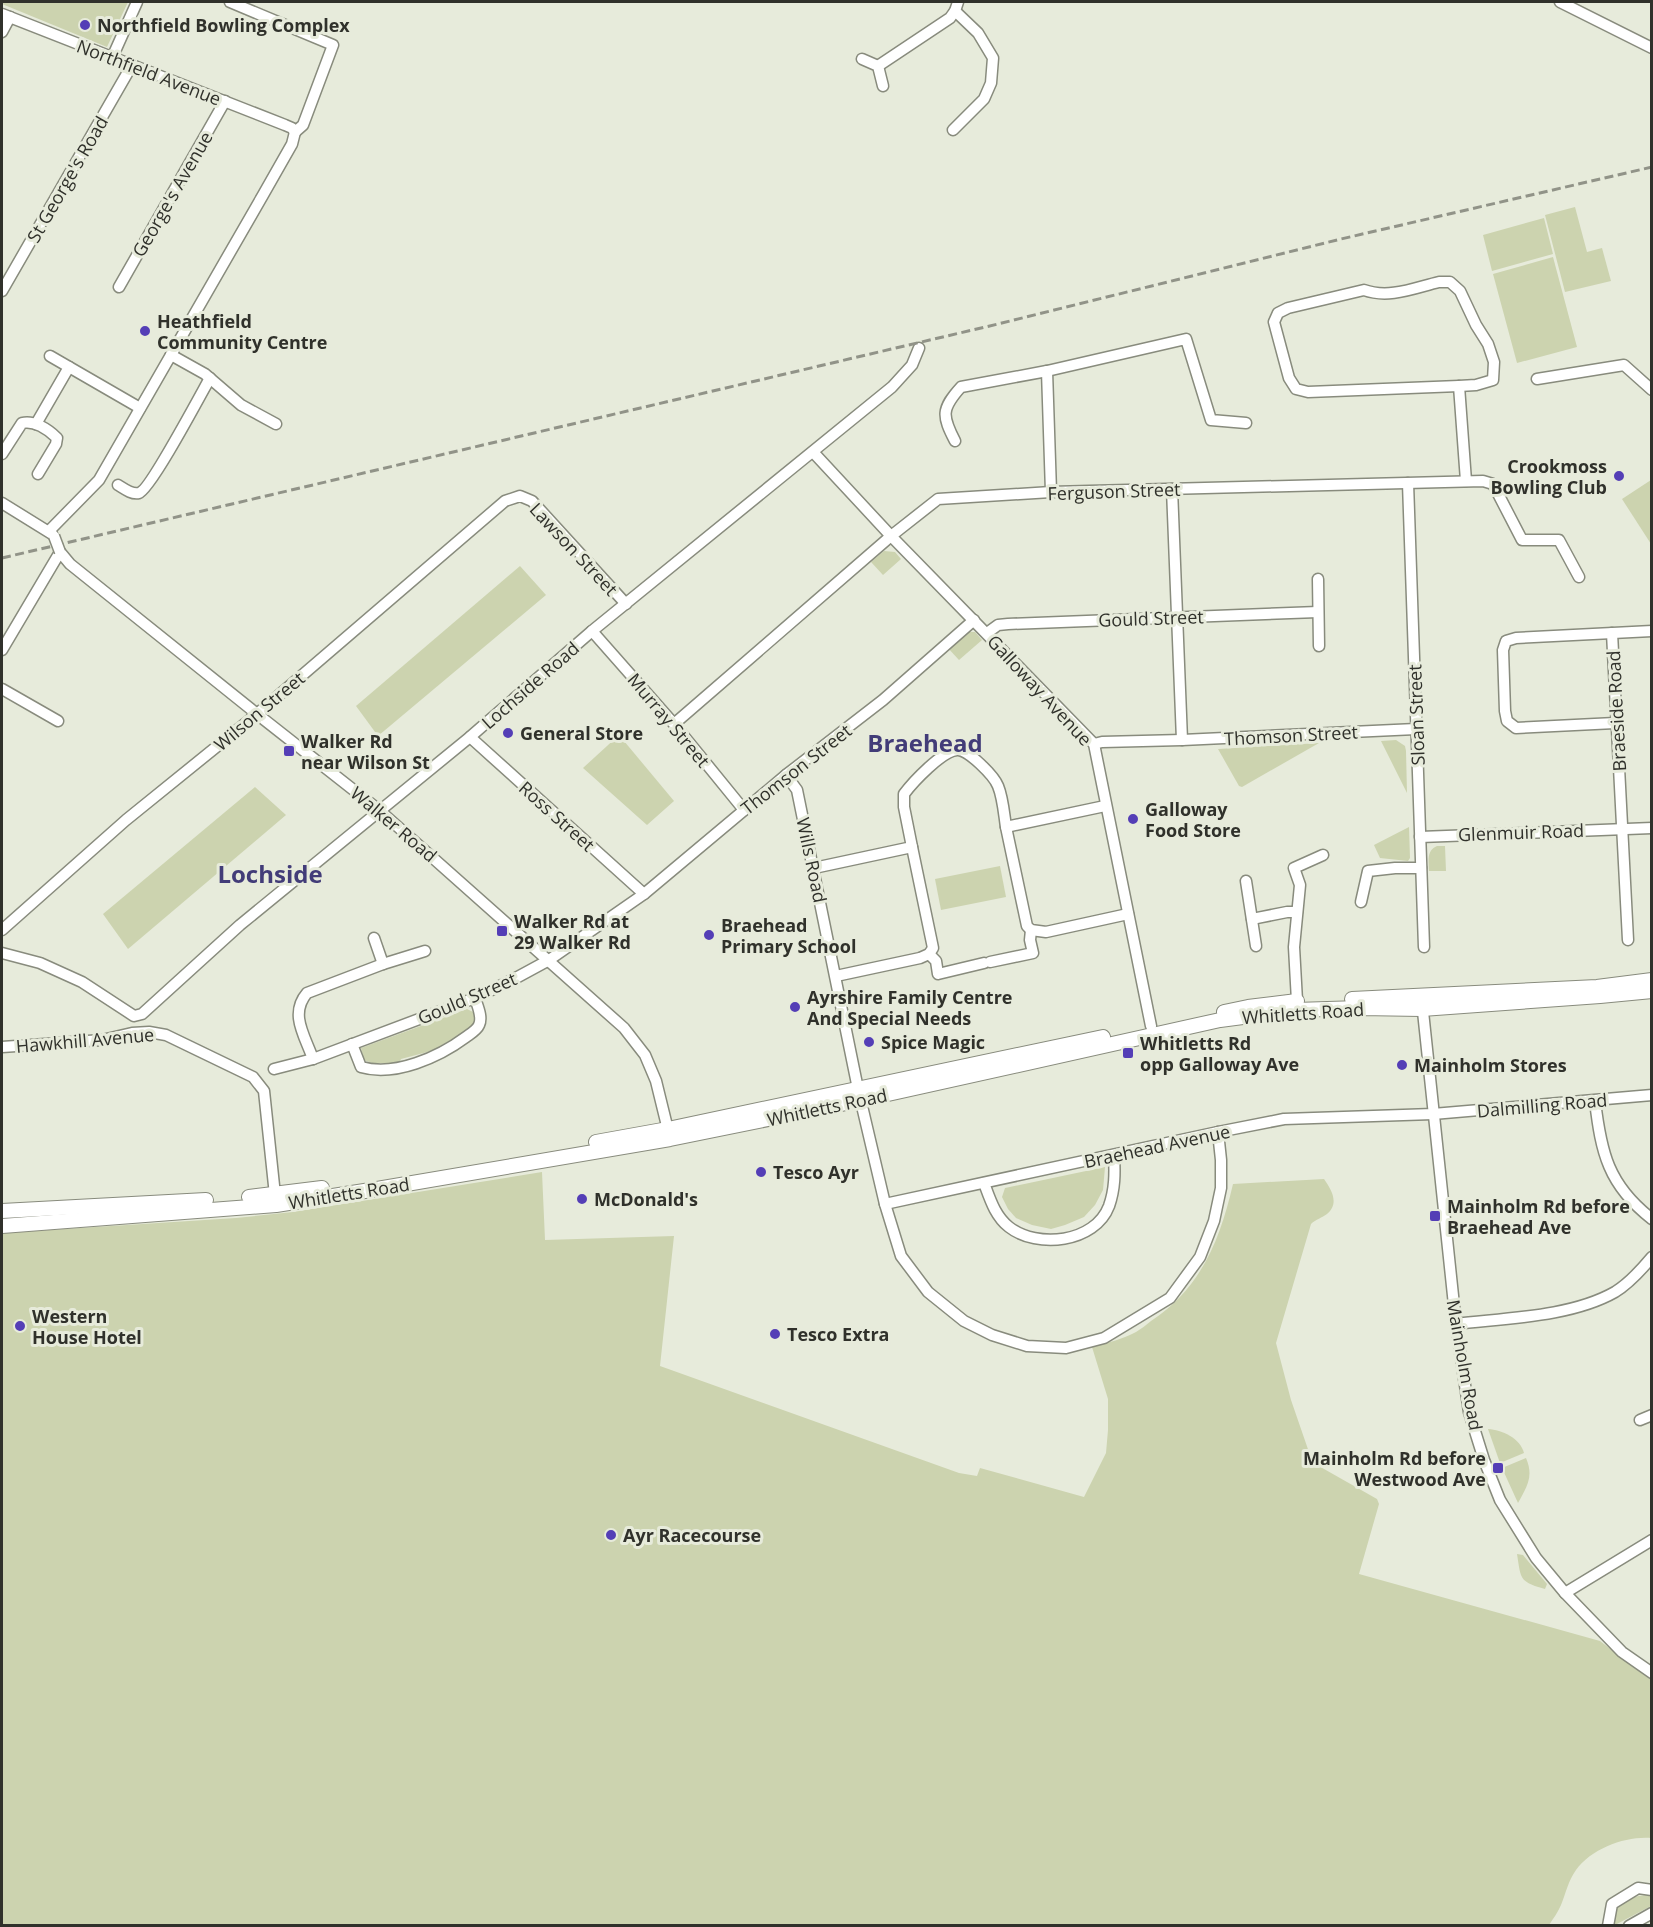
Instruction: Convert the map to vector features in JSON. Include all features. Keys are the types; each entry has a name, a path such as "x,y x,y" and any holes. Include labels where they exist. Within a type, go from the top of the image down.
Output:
{"main road":[{"name":"Whitletts Road","path":"2,1226 276,1204 377,1189 669,1134 1220,1020 1295,1010 1360,1008 1652,980"},
{"name":"Whitletts Road","path":"859,1095 1151,1026 1248,1007 1297,1001 1422,1002 1600,996 1652,991"},
{"name":"Whitletts Road","path":"2,1211 275,1195 411,1177 669,1134"}],"street":[{"path":"112,58 137,2"},
{"path":"51,533 99,480 292,144 295,132 303,126 333,45 230,2"},
{"path":"1560,2 1652,48"},
{"path":"878,66 950,18 957,6 978,33 993,58 992,83 984,99 954,130"},
{"path":"2,32 6,15"},
{"name":"Northfield Avenue","path":"6,15 285,125 295,132"},
{"path":"862,59 878,66"},
{"name":"St George's Road","path":"2,291 132,65"},
{"path":"878,66 883,86"},
{"name":"George's Avenue","path":"118,287 225,101"},
{"path":"1439,282 1450,282 1460,291 1488,344 1494,362 1493,380 1476,385 1459,386 1308,392 1296,389 1289,378 1274,322 1278,313 1288,308 1364,290 1375,294 1387,294 1439,282"},
{"path":"955,441 945,421 946,408 961,387 1047,371 1186,339 1211,420 1246,423"},
{"name":"Lochside Road","path":"2,953 40,963 82,982 134,1016 142,1014 240,925 470,737 592,631 892,387 912,365 919,348"},
{"path":"171,355 210,378 241,405 276,424"},
{"path":"50,356 140,408"},
{"path":"1537,379 1624,365 1652,390"},
{"path":"36,424 69,367"},
{"path":"1047,371 1051,492"},
{"path":"117,485 133,493 142,492 210,378"},
{"path":"1459,386 1466,481"},
{"path":"3,449 22,423 28,421 57,438 54,459 38,474"},
{"name":"Galloway Avenue","path":"813,452 891,536 1094,744 1151,1026"},
{"name":"Ferguson Street","path":"674,724 891,536 938,499 1051,492 1483,481 1493,484 1522,540 1559,540 1579,577"},
{"name":"Sloan Street","path":"1408,483 1424,947"},
{"path":"1172,489 1182,740"},
{"name":"Lawson Street","path":"520,496 532,501 626,604"},
{"name":"Wilson Street","path":"2,930 126,820 257,714 505,501 520,496"},
{"path":"2,503 51,533 60,552 2,650"},
{"name":"Walker Road","path":"60,552 70,564 380,810 624,1028 645,1055 656,1081 669,1134"},
{"path":"1318,579 1319,646"},
{"name":"Gould Street","path":"987,633 998,625 1008,624 1318,612"},
{"name":"Thomson Street","path":"644,894 786,775 876,706 974,620"},
{"name":"Murray Street","path":"592,631 674,724 744,810"},
{"name":"Braeside Road","path":"1622,828 1612,633 1652,631"},
{"path":"1612,633 1516,638 1506,641 1503,650 1505,711 1508,721 1516,728 1615,723"},
{"path":"2,688 58,721"},
{"name":"Thomson Street","path":"1094,744 1416,729"},
{"name":"Ross Street","path":"470,737 644,894"},
{"path":"836,976 920,958 929,954 933,948 904,807 904,794 915,780 947,753 956,750 965,752 991,774 998,785 1027,926 1031,930 1046,932 1128,914"},
{"name":"Wills Road","path":"786,775 797,790 859,1095 885,1204 901,1256 927,1292 964,1321 992,1335 1028,1346 1066,1348 1104,1338 1170,1298 1200,1257 1214,1221 1221,1188 1218,1132"},
{"path":"1006,827 1105,806"},
{"path":"1622,828 1628,940"},
{"name":"Glenmuir Road","path":"1420,837 1652,828"},
{"path":"814,868 912,847"},
{"path":"1297,1001 1294,947 1300,885 1294,868 1323,855"},
{"path":"1361,902 1368,871 1421,868"},
{"path":"1246,881 1256,946"},
{"name":"Gould Street","path":"274,1069 313,1059 475,998 549,960 644,894"},
{"path":"1251,919 1297,912"},
{"path":"929,954 936,961 938,974 1033,953 1030,940 1031,930"},
{"path":"374,938 382,964"},
{"path":"313,1059 297,1015 299,1004 307,993 382,964 425,951"},
{"path":"352,1044 361,1067 370,1069 410,1065 435,1057 456,1045 480,1024 481,1018 475,998"},
{"name":"Mainholm Road","path":"1422,1002 1456,1323 1469,1412 1484,1460 1500,1500 1536,1558 1565,1593 1622,1652 1652,1673"},
{"name":"Hawkhill Avenue","path":"2,1047 102,1040 132,1033 149,1032 166,1035 253,1077 264,1091 275,1195"},
{"name":"Dalmilling Road","path":"1433,1114 1652,1095"},
{"path":"1595,1101 1599,1139 1608,1168 1622,1190 1652,1219"},
{"name":"Braehead Avenue","path":"885,1204 1284,1119 1433,1114"},
{"path":"984,1184 993,1208 1008,1227 1024,1236 1044,1240 1067,1238 1086,1231 1108,1208 1115,1181 1114,1155"},
{"path":"1456,1323 1568,1311 1615,1292 1643,1268 1652,1257"},
{"path":"1640,1419 1652,1415"},
{"path":"1565,1593 1652,1540"},
{"path":"1608,1926 1612,1904 1638,1888 1652,1890"},
{"path":"1629,1926 1652,1913"}],"green space":[{"name":"Northfield Bowling Complex","path":"2,2 128,2 107,47 2,4"},
{"path":"1575,207 1587,252 1602,248 1611,281 1565,292 1545,215"},
{"path":"1544,218 1553,254 1492,271 1483,235"},
{"path":"1553,257 1577,347 1517,363 1493,274"},
{"path":"1651,480 1651,544 1622,499"},
{"path":"884,551 895,552 901,559 883,575 871,562"},
{"path":"520,566 546,595 378,736 356,706"},
{"path":"964,632 975,632 982,640 959,660 947,647"},
{"path":"619,735 674,801 647,825 583,768"},
{"path":"1396,740 1405,746 1407,793 1381,741"},
{"path":"1319,743 1242,787 1239,786 1218,749"},
{"path":"255,787 286,815 128,949 103,914"},
{"path":"1409,827 1410,858 1408,861 1380,858 1374,845"},
{"path":"1437,846 1445,846 1446,871 1429,871 1430,853"},
{"path":"1000,866 1006,897 941,910 935,879"},
{"path":"467,1009 475,1013 476,1024 454,1042 449,1041 431,1051 401,1059 399,1063 372,1063 364,1060 361,1048"},
{"path":"1105,1167 1103,1190 1095,1205 1084,1217 1065,1225 1051,1229 1032,1225 1016,1218 1002,1197 1005,1188"},
{"name":"Ayr Racecourse","path":"542,1172 545,1240 674,1236 660,1366 959,1473 977,1476 980,1468 1084,1497 1106,1453 1108,1430 1108,1399 1092,1347 1136,1332 1183,1294 1206,1261 1215,1243 1233,1184 1324,1179 1333,1196 1333,1205 1327,1214 1311,1224 1276,1343 1291,1400 1311,1458 1317,1465 1377,1499 1379,1504 1359,1574 1600,1641 1651,1680 1651,1838 1621,1841 1591,1855 1573,1874 1560,1908 1549,1925 2,1926 2,1233 236,1218 293,1212"},
{"path":"1488,1429 1499,1431 1515,1439 1524,1453 1500,1463"},
{"path":"1526,1458 1529,1476 1527,1486 1518,1503 1502,1468"},
{"path":"1517,1554 1523,1555 1547,1584 1545,1589 1530,1584 1523,1578"},
{"path":"1651,1895 1651,1906 1615,1925 1616,1911 1622,1902 1632,1897"}],"railway":[{"path":"2,558 998,324 1341,239 1652,167"}],"place":[{"name":"Northfield Bowling Complex","path":"85,25"},
{"name":"Heathfield Community Centre","path":"145,331"},
{"name":"Crookmoss Bowling Club","path":"1619,476"},
{"name":"General Store","path":"508,733"},
{"name":"Walker Rd near Wilson St","path":"289,751"},
{"name":"Galloway Food Store","path":"1133,819"},
{"name":"Walker Rd at 29 Walker Rd","path":"502,931"},
{"name":"Braehead Primary School","path":"709,935"},
{"name":"Ayrshire Family Centre And Special Needs","path":"795,1007"},
{"name":"Spice Magic","path":"869,1042"},
{"name":"Whitletts Rd opp Galloway Ave","path":"1128,1053"},
{"name":"Mainholm Stores","path":"1402,1065"},
{"name":"Tesco Ayr","path":"761,1172"},
{"name":"McDonald's","path":"582,1199"},
{"name":"Mainholm Rd before Braehead Ave","path":"1435,1216"},
{"name":"Western House Hotel","path":"20,1326"},
{"name":"Tesco Extra","path":"775,1334"},
{"name":"Mainholm Rd before Westwood Ave","path":"1498,1468"},
{"name":"Ayr Racecourse","path":"611,1535"}],"district":[{"name":"Braehead","path":"925,742"},
{"name":"Lochside","path":"270,873"}]}
